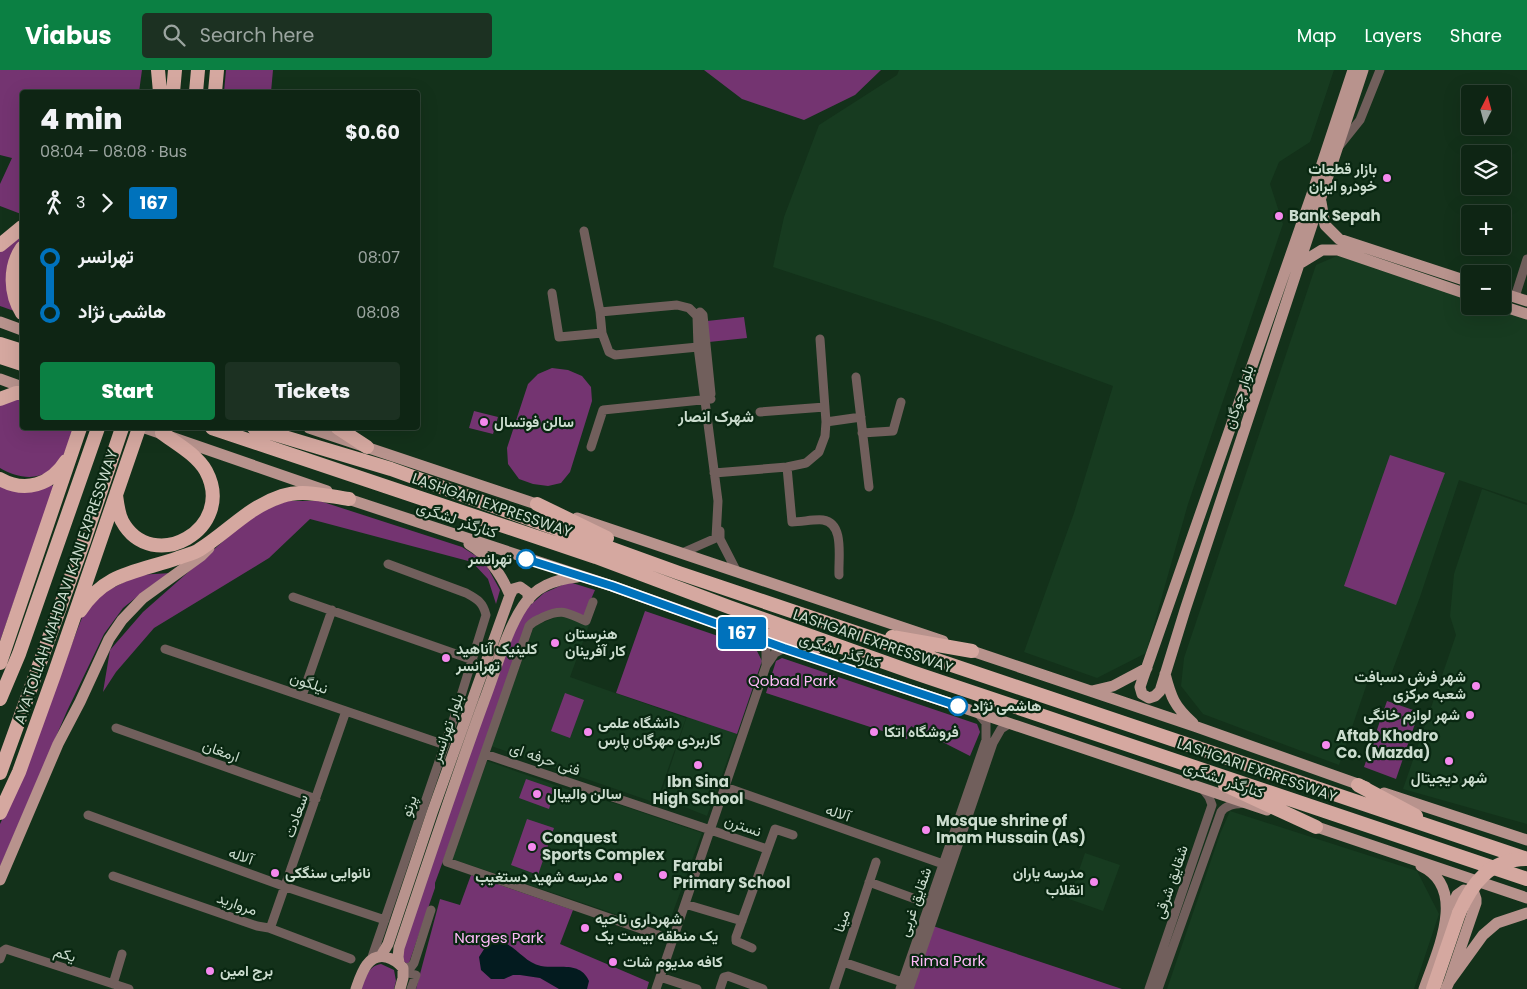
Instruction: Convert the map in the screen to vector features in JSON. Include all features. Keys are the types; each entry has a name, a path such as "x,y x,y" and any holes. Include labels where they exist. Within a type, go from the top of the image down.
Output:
{"highway":[{"path":"155,90 158,70"},
{"path":"158,70 160,90"},
{"path":"173,90 175,70"},
{"path":"196,90 198,70"},
{"path":"215,90 217,70"},
{"path":"0,245 20,229"},
{"path":"20,252 14,264 13,280 14,295 20,308"},
{"path":"0,344 20,351"},
{"path":"0,357 20,363"},
{"path":"0,399 20,393"},
{"path":"0,663 79,430"},
{"name":"AYATOLLAH MAHDAVI KANI EXPRESSWAY","path":"0,699 19,654 97,430"},
{"name":"AYATOLLAH MAHDAVI KANI EXPRESSWAY","path":"0,773 84,541 121,430"},
{"name":"AYATOLLAH MAHDAVI KANI EXPRESSWAY","path":"0,813 19,772 72,625 116,494 143,430"},
{"name":"LASHGARI EXPRESSWAY","path":"218,430 596,557 912,672 1527,878"},
{"name":"LASHGARI EXPRESSWAY","path":"260,430 390,470 679,573 1527,859"},
{"path":"341,430 367,447"},
{"path":"116,494 121,520 131,534 139,540 161,546 172,545 193,536 205,522 211,510 213,496 205,470 192,456 162,433"},
{"path":"0,479 26,486 50,479 75,445"},
{"path":"72,625 84,605 110,582 124,573 198,551 257,506 300,492 350,499"},
{"path":"537,504 679,573"},
{"path":"722,625 912,672"},
{"path":"849,630 972,651"},
{"path":"1154,753 1316,827"},
{"path":"1358,785 1449,834"},
{"path":"1433,989 1459,913 1473,886 1486,872 1502,864 1527,859"}],"main road":[{"name":"بلوار چوگان","path":"1353,70 1312,194 1140,687 1142,694 1149,698 1155,696 1160,691 1166,674 1185,610 1364,70"},
{"path":"1321,200 1325,225 1339,239 1461,279"},
{"path":"1299,264 1322,250 1338,250 1461,292"},
{"path":"1380,265 1376,257 1382,253"},
{"path":"1511,296 1527,301"},
{"path":"1511,309 1527,314"},
{"path":"0,322 20,329"},
{"path":"0,379 20,386"},
{"name":"کنارگذر لشگری","path":"151,430 722,625 784,648 976,711 1009,724 1527,898"},
{"path":"315,430 1092,691 1358,785 1527,840"},
{"path":"0,880 58,744 80,702 101,655 122,620 143,598 201,556 231,526"},
{"path":"447,532 478,550 488,559 501,575 510,595"},
{"name":"بلوار تهرانسر","path":"400,989 402,968 398,957 399,948 456,778 514,622 529,599 552,581 579,576"},
{"path":"510,595 513,588 520,586 527,592 529,599"},
{"name":"بلوار تهرانسر","path":"356,989 363,971 388,944 432,813 510,595"},
{"path":"1092,691 1113,686 1147,668"},
{"path":"1166,674 1172,699 1182,714 1197,727"},
{"path":"1382,850 1429,870 1434,876 1444,893 1446,927"},
{"path":"1424,989 1446,927 1450,909 1457,894 1464,890 1474,893 1476,903 1447,985"},
{"path":"1447,985 1483,935 1497,923 1527,913"},
{"path":"376,958 391,958 402,968"}],"street":[{"path":"1338,148 1360,120 1380,70"},
{"path":"584,231 600,312 602,333 609,352 614,356 698,348"},
{"path":"1515,297 1527,259"},
{"path":"552,293 559,337 602,333"},
{"path":"600,312 677,305 689,308 697,316 698,348 708,399"},
{"path":"697,316 700,312 703,315 708,399 722,500 720,539 737,572"},
{"path":"717,472 787,467 806,463 819,452 825,436 826,422 820,340"},
{"path":"856,377 869,487"},
{"path":"591,447 603,410 708,399"},
{"path":"862,433 893,431 901,402"},
{"path":"760,412 825,407"},
{"path":"826,422 861,418"},
{"path":"787,467 792,522 824,520 834,525 838,532 839,575"},
{"path":"682,553 716,538 717,472"},
{"name":"پرتو","path":"376,958 385,920 456,712 486,615 478,599 466,592 388,564"},
{"path":"293,596 473,660"},
{"path":"593,602 586,621 556,611 532,622 529,626 447,862 673,940"},
{"path":"302,696 332,610"},
{"path":"758,639 766,650 766,666"},
{"path":"656,989 766,666 775,652 784,648"},
{"name":"نیلگون","path":"165,649 445,744"},
{"path":"456,712 474,696"},
{"name":"سعادت","path":"269,928 272,926 286,887 346,711"},
{"path":"976,711 986,723 990,741"},
{"path":"990,741 1001,729 1009,724"},
{"name":"ارمغان","path":"116,728 316,799"},
{"name":"شقایق غربی","path":"910,989 957,836 990,741"},
{"name":"فنی حرفه ای","path":"485,754 710,829"},
{"name":"آلاله","path":"725,787 942,864"},
{"name":"شقایق شرقی","path":"1149,989 1212,805 1210,797 1201,787"},
{"name":"شقایق شرقی","path":"1158,989 1221,812 1224,808 1245,803"},
{"name":"آلاله","path":"88,815 286,887 385,920"},
{"name":"نسترن","path":"710,829 767,849"},
{"path":"752,948 736,941 767,849 775,829 793,834"},
{"name":"شقایق غربی","path":"901,985 942,864 957,836"},
{"name":"مینا","path":"834,989 876,862"},
{"name":"مروارید","path":"113,876 257,926 269,928 351,959"},
{"path":"869,882 929,904"},
{"path":"685,904 742,921"},
{"path":"402,968 411,966 414,963 432,910"},
{"name":"یکم","path":"0,958 4,949 129,989"},
{"path":"116,986 122,954"},
{"path":"843,962 901,985"},
{"path":"402,968 416,975 411,989"},
{"path":"720,989 725,976 763,989"},
{"path":"660,977 697,989"}],"shaded area":[{"path":"899,70 1334,70 1310,142 1279,162 1270,184 1283,224 1188,504 1146,653 1097,678 1024,652 1074,513 1113,386 937,321 773,267 784,217 819,125 897,75"},
{"path":"1339,255 1461,296 1461,315 1511,315 1511,313 1527,319 1527,503 1459,480 1420,597 1389,680 1371,672 1339,765 1203,714 1181,686 1184,658 1316,265"},
{"path":"1482,489 1527,505 1527,824 1403,789 1456,635 1450,616 1454,574"},
{"name":"دانشگاه علمی کاربردی مهرگان پارس","path":"562,615 589,625 570,677 686,718 656,803 491,746 534,626"},
{"name":"Ibn Sina High School","path":"687,716 737,734 707,816 660,797"},
{"path":"487,761 702,833 666,931 452,859"},
{"path":"1230,811 1417,871 1439,914 1414,989 1167,989 1220,834"},
{"name":"مدرسه یاران انقلاب","path":"1085,853 1120,865 1103,911 1069,899"}],"green space":[{"path":"0,70 142,70 139,90 20,90 20,214 0,206 0,184 12,158 0,155"},
{"path":"226,70 273,70 271,90 224,90"},
{"path":"704,70 881,70 855,95 804,120 742,99"},
{"path":"20,233 20,242 11,257 6,278 8,291 17,312 0,306 0,250"},
{"path":"744,317 747,338 709,342 707,321"},
{"path":"552,368 568,370 582,376 591,387 592,401 570,472 561,483 548,486 533,484 519,479 508,464 507,448 528,384 538,374"},
{"path":"11,398 20,399 20,430 72,430 65,451 52,470 44,474 27,477 9,473 0,468 0,404"},
{"name":"سالن فوتسال","path":"474,411 498,417 493,434 469,428"},
{"path":"1390,455 1445,473 1396,605 1344,586"},
{"path":"49,482 54,487 0,641 0,483"},
{"path":"287,501 320,501 462,547 484,561 500,590 496,604 488,579 472,562 310,519 269,558 154,628 116,672 103,692 110,650 143,612 254,514"},
{"path":"171,573 149,587 123,608 104,634 67,711 0,867 0,824 13,796 83,615 101,594 138,575"},
{"path":"569,582 595,590 583,618 562,610 532,619 435,883 435,888 409,963 406,963 403,961 401,951 518,616 544,593"},
{"path":"645,611 756,649 762,661 737,734 616,693"},
{"name":"Qobad Park","path":"782,658 977,724 980,732 970,756 911,726 907,739 766,693 776,661"},
{"path":"565,693 584,700 570,738 551,731"},
{"path":"1387,701 1419,712 1396,779 1364,767"},
{"name":"سالن والیبال","path":"526,779 555,789 549,809 519,798"},
{"name":"Conquest Sports Complex","path":"527,819 554,828 538,875 511,865"},
{"name":"Narges Park","path":"471,875 573,910 560,944 649,982 647,989 416,989 440,899 460,905"},
{"name":"Rima Park","path":"930,925 1122,989 907,989"},
{"path":"381,964 394,970 396,981 394,989 361,989 370,970"}],"water":[{"path":"497,941 509,945 535,964 548,967 575,968 585,975 589,981 587,989 559,989 540,978 520,975 513,975 504,979 491,979 481,970 479,957 486,946"}],"bus line":[{"name":"167","path":"526,559 612,586 758,639 958,706"}],"place":[{"name":"بازار قطعات خودرو ایران","path":"1387,178"},
{"name":"Bank Sepah","path":"1279,216"},
{"name":"سالن فوتسال","path":"484,422"},
{"name":"تهرانسر","path":"526,559"},
{"name":"هنرستان کار آفرینان","path":"555,643"},
{"name":"کلینیک آناهید تهرانسر","path":"446,658"},
{"name":"شهر فرش دسبافت شعبه مرکزی","path":"1476,686"},
{"name":"هاشمی نژاد","path":"958,706"},
{"name":"شهر لوازم خانگی","path":"1470,715"},
{"name":"دانشگاه علمی کاربردی مهرگان پارس","path":"588,732"},
{"name":"فروشگاه اتکا","path":"874,732"},
{"name":"Aftab Khodro Co. (Mazda)","path":"1326,745"},
{"name":"شهر دیجیتال","path":"1449,761"},
{"name":"Ibn Sina High School","path":"698,765"},
{"name":"سالن والیبال","path":"537,794"},
{"name":"Mosque shrine of Imam Hussain (AS)","path":"926,830"},
{"name":"Conquest Sports Complex","path":"532,847"},
{"name":"نانوایی سنگکی","path":"275,873"},
{"name":"Farabi Primary School","path":"663,875"},
{"name":"مدرسه شهید دستغیب","path":"618,877"},
{"name":"مدرسه یاران انقلاب","path":"1094,882"},
{"name":"شهرداری ناحیه یک منطقه بیست یک","path":"585,928"},
{"name":"کافه مدیوم شات","path":"613,962"},
{"name":"برج امین","path":"210,971"}],"district":[{"name":"شهرک انصار","path":"716,416"}]}
